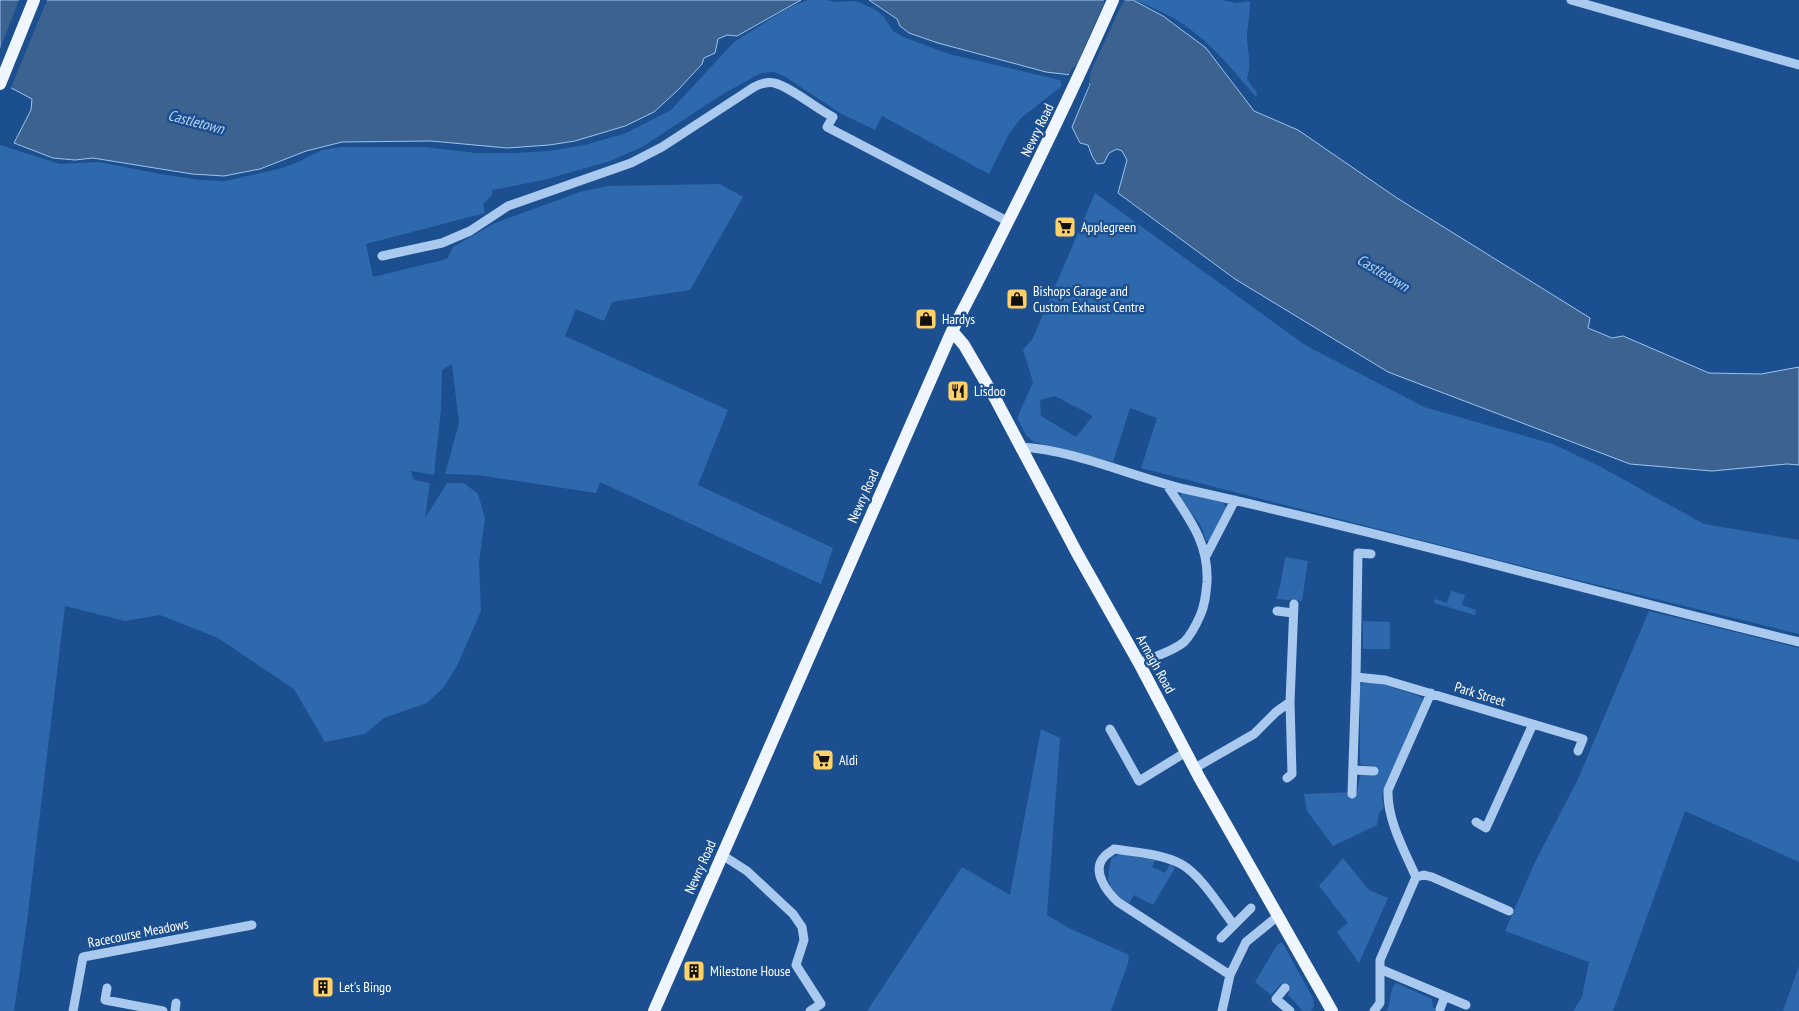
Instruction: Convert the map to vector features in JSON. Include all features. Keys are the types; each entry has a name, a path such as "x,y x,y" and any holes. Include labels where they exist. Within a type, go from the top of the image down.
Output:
{"main road":[{"path":"0,84 34,0"},
{"name":"Newry Road","path":"654,1011 952,332 1009,222 1073,90 1113,0"},
{"name":"Armagh Road","path":"952,332 968,353 1021,447 1186,752 1331,1010"}],"street":[{"path":"1571,0 1799,65"},
{"path":"382,256 442,243 470,230 508,206 631,163 662,147 754,86 774,82 833,117 828,127 1009,222"},
{"path":"1021,447 1037,448 1068,455 1167,485 1303,515 1799,642"},
{"path":"1139,663 1173,649 1184,642 1190,635 1203,608 1207,578 1206,556 1192,521 1167,485"},
{"path":"1206,556 1235,500"},
{"path":"1352,794 1358,553 1371,554"},
{"path":"1277,611 1293,609 1290,702 1292,774 1287,778"},
{"name":"Park Street","path":"1356,677 1385,680 1583,739 1578,752"},
{"path":"1374,1011 1380,1003 1380,960 1416,877 1395,827 1388,802 1388,790 1431,694"},
{"path":"1195,768 1254,734 1276,712 1290,702"},
{"path":"1476,822 1486,828 1533,724"},
{"path":"1110,729 1139,781 1186,752"},
{"path":"1353,770 1374,771"},
{"path":"1230,975 1111,896 1101,881 1099,870 1103,858 1114,849 1145,853 1180,864 1202,883 1234,925"},
{"path":"722,855 747,871 793,914 802,927 804,940 796,964 821,1004 810,1011"},
{"path":"1416,877 1424,875 1432,877 1509,911"},
{"path":"1221,938 1251,908"},
{"path":"1222,1011 1230,975 1246,942 1278,916"},
{"name":"Racecourse Meadows","path":"73,1011 83,957 252,924"},
{"path":"1380,969 1466,1005"},
{"path":"107,988 105,1000 163,1011"},
{"path":"1285,988 1276,998 1290,1011"},
{"path":"1440,1009 1445,996"}],"shaded area":[{"path":"808,0 856,1 876,10 884,17 893,31 906,38 949,54 1060,80 1062,86 1021,118 1009,134 989,174 882,116 875,130 840,113 784,76 774,72 761,73 723,94 642,147 610,161 544,180 492,190 492,195 483,204 485,213 366,244 373,277 447,259 453,247 495,223 580,192 607,186 720,184 743,197 690,290 612,302 604,321 576,309 565,336 728,410 698,485 833,548 821,584 600,482 596,493 478,475 445,474 459,423 452,364 442,370 441,409 434,475 411,471 414,480 430,483 425,518 447,483 464,483 478,494 485,518 479,562 481,611 457,666 444,687 427,703 384,718 365,734 325,742 294,689 218,638 160,615 125,621 65,606 27,921 14,1011 0,1011 0,145 60,164 99,162 160,174 201,180 225,181 278,169 296,163 322,150 341,147 424,147 476,153 515,153 549,151 584,145 624,134 671,110 734,42 780,13"},
{"path":"1135,0 1222,0 1236,3 1250,1 1247,34 1249,61 1247,79 1257,93 1256,97 1219,55 1195,33 1174,18"},
{"path":"1095,193 1305,345 1424,407 1553,444 1601,467 1704,524 1799,540 1799,634 1553,574 1141,468 1157,418 1130,408 1113,462 1034,442 1026,435 1017,418 1033,382 1023,350 1033,338","holes":["1055,396 1093,416 1076,437 1041,416 1040,400"]},
{"path":"1182,492 1224,503 1226,508 1209,541 1206,541 1201,526 1180,497"},
{"path":"1285,557 1308,561 1302,601 1276,599"},
{"path":"1451,591 1465,595 1462,605 1476,610 1475,615 1434,603 1435,599 1447,603"},
{"path":"1649,611 1799,648 1799,862 1685,811 1613,1011 1573,1011 1582,997 1589,962 1505,931 1535,862 1578,779"},
{"path":"1363,621 1390,622 1390,649 1363,649"},
{"path":"1369,680 1419,696 1422,698 1421,705 1383,790 1384,808 1379,813 1377,825 1333,846 1307,811 1304,794 1357,792 1360,776 1363,774 1374,774 1374,766 1362,765 1360,763 1360,687 1363,682"},
{"path":"1041,729 1060,738 1047,915 1069,928 1129,955 1111,1011 867,1011 962,867 1010,895"},
{"path":"1121,854 1155,860 1152,867 1165,873 1170,864 1175,868 1153,905 1134,895 1129,903 1112,889 1109,872 1112,857"},
{"path":"1343,858 1369,890 1388,898 1359,963 1337,932 1348,923 1319,886"},
{"path":"1282,942 1313,998 1314,1006 1311,1011 1303,1011 1288,995 1289,992 1281,984 1271,995 1255,982 1277,945"},
{"path":"1799,966 1799,1011 1783,1011"},
{"path":"1396,983 1432,999 1433,1008 1441,1011 1387,1011 1392,989"}],"water":[{"name":"Castletown","path":"0,0 801,0 737,36 727,35 718,39 715,53 704,58 702,64 678,90 654,112 625,126 575,141 507,148 431,141 342,142 306,151 260,169 224,176 192,174 93,158 75,160 53,158 14,143 31,110 32,99 0,82"},
{"name":"Castletown","path":"869,0 1133,0 1163,16 1206,48 1254,111 1298,130 1397,198 1590,318 1588,328 1612,338 1623,336 1709,373 1761,374 1799,367 1799,465 1787,464 1712,471 1630,464 1388,372 1235,279 1118,193 1127,160 1122,151 1117,149 1109,153 1104,163 1097,164 1088,145 1080,143 1072,127 1090,84 1080,76 1046,72 938,43 909,33 900,26 897,19"}],"pier":[{"path":"19,0 47,0 10,90 0,85 0,49"},
{"path":"1104,0 1125,0 1091,71 1089,86 1084,95 1087,85 1079,79 1068,77 1072,68 1076,66"}],"place":[{"name":"Applegreen","path":"1065,227"},
{"name":"Bishops Garage and Custom Exhaust Centre","path":"1017,299"},
{"name":"Hardys","path":"926,319"},
{"name":"Lisdoo","path":"958,391"},
{"name":"Aldi","path":"823,760"},
{"name":"Milestone House","path":"694,971"},
{"name":"Let's Bingo","path":"323,987"}]}
